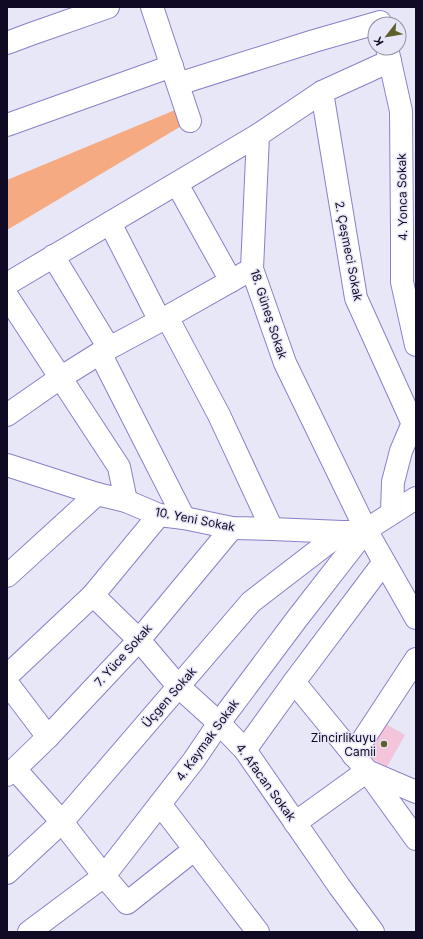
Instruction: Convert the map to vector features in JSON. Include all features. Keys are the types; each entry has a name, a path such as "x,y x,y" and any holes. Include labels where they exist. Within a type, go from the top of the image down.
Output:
{"street":[{"path":"7,43 108,7"},
{"path":"152,7 190,121"},
{"path":"7,125 175,75 307,43 367,22"},
{"path":"7,284 258,136 322,92 386,56"},
{"name":"4. Yonca Sokak","path":"388,56 401,111 402,282 416,345"},
{"name":"2. Çeşmeci Sokak","path":"322,92 356,298 414,420"},
{"name":"18. Güneş Sokak","path":"258,136 252,269 285,363 366,530 416,618"},
{"path":"178,184 231,281"},
{"path":"110,223 163,319 219,415 272,528"},
{"path":"53,256 105,350 184,518"},
{"path":"7,415 60,378 105,350 252,269"},
{"path":"7,296 119,468 126,501"},
{"path":"392,512 393,482 401,451 414,420"},
{"name":"10. Yeni Sokak","path":"7,465 97,494 126,501 159,515 184,518 232,528 272,528 342,532 366,530"},
{"path":"9,571 97,494"},
{"path":"366,530 416,498"},
{"path":"7,676 93,595 159,515"},
{"name":"7. Yüce Sokak","path":"11,772 48,737 139,640 232,528"},
{"name":"4. Kaymak Sokak","path":"29,932 104,876 194,760 219,723 296,620 366,530"},
{"name":"Üçgen Sokak","path":"7,873 62,822 251,602 342,532"},
{"path":"245,750 384,562"},
{"name":"4. Afacan Sokak","path":"93,595 139,640 178,686 219,723 245,750 339,886 373,932"},
{"path":"353,755 416,659"},
{"path":"294,682 367,771 416,839"},
{"path":"7,684 48,737"},
{"path":"295,823 367,771"},
{"path":"367,771 416,792"},
{"path":"11,772 62,822 127,903 195,849"},
{"path":"160,804 258,932"}],"shaded area":[{"path":"175,110 183,125 7,230 7,180"}],"building":[{"name":"Zincirlikuyu Camii","path":"381,721 405,735 387,767 363,754"}],"place":[{"name":"Zincirlikuyu Camii","path":"384,744"}]}
